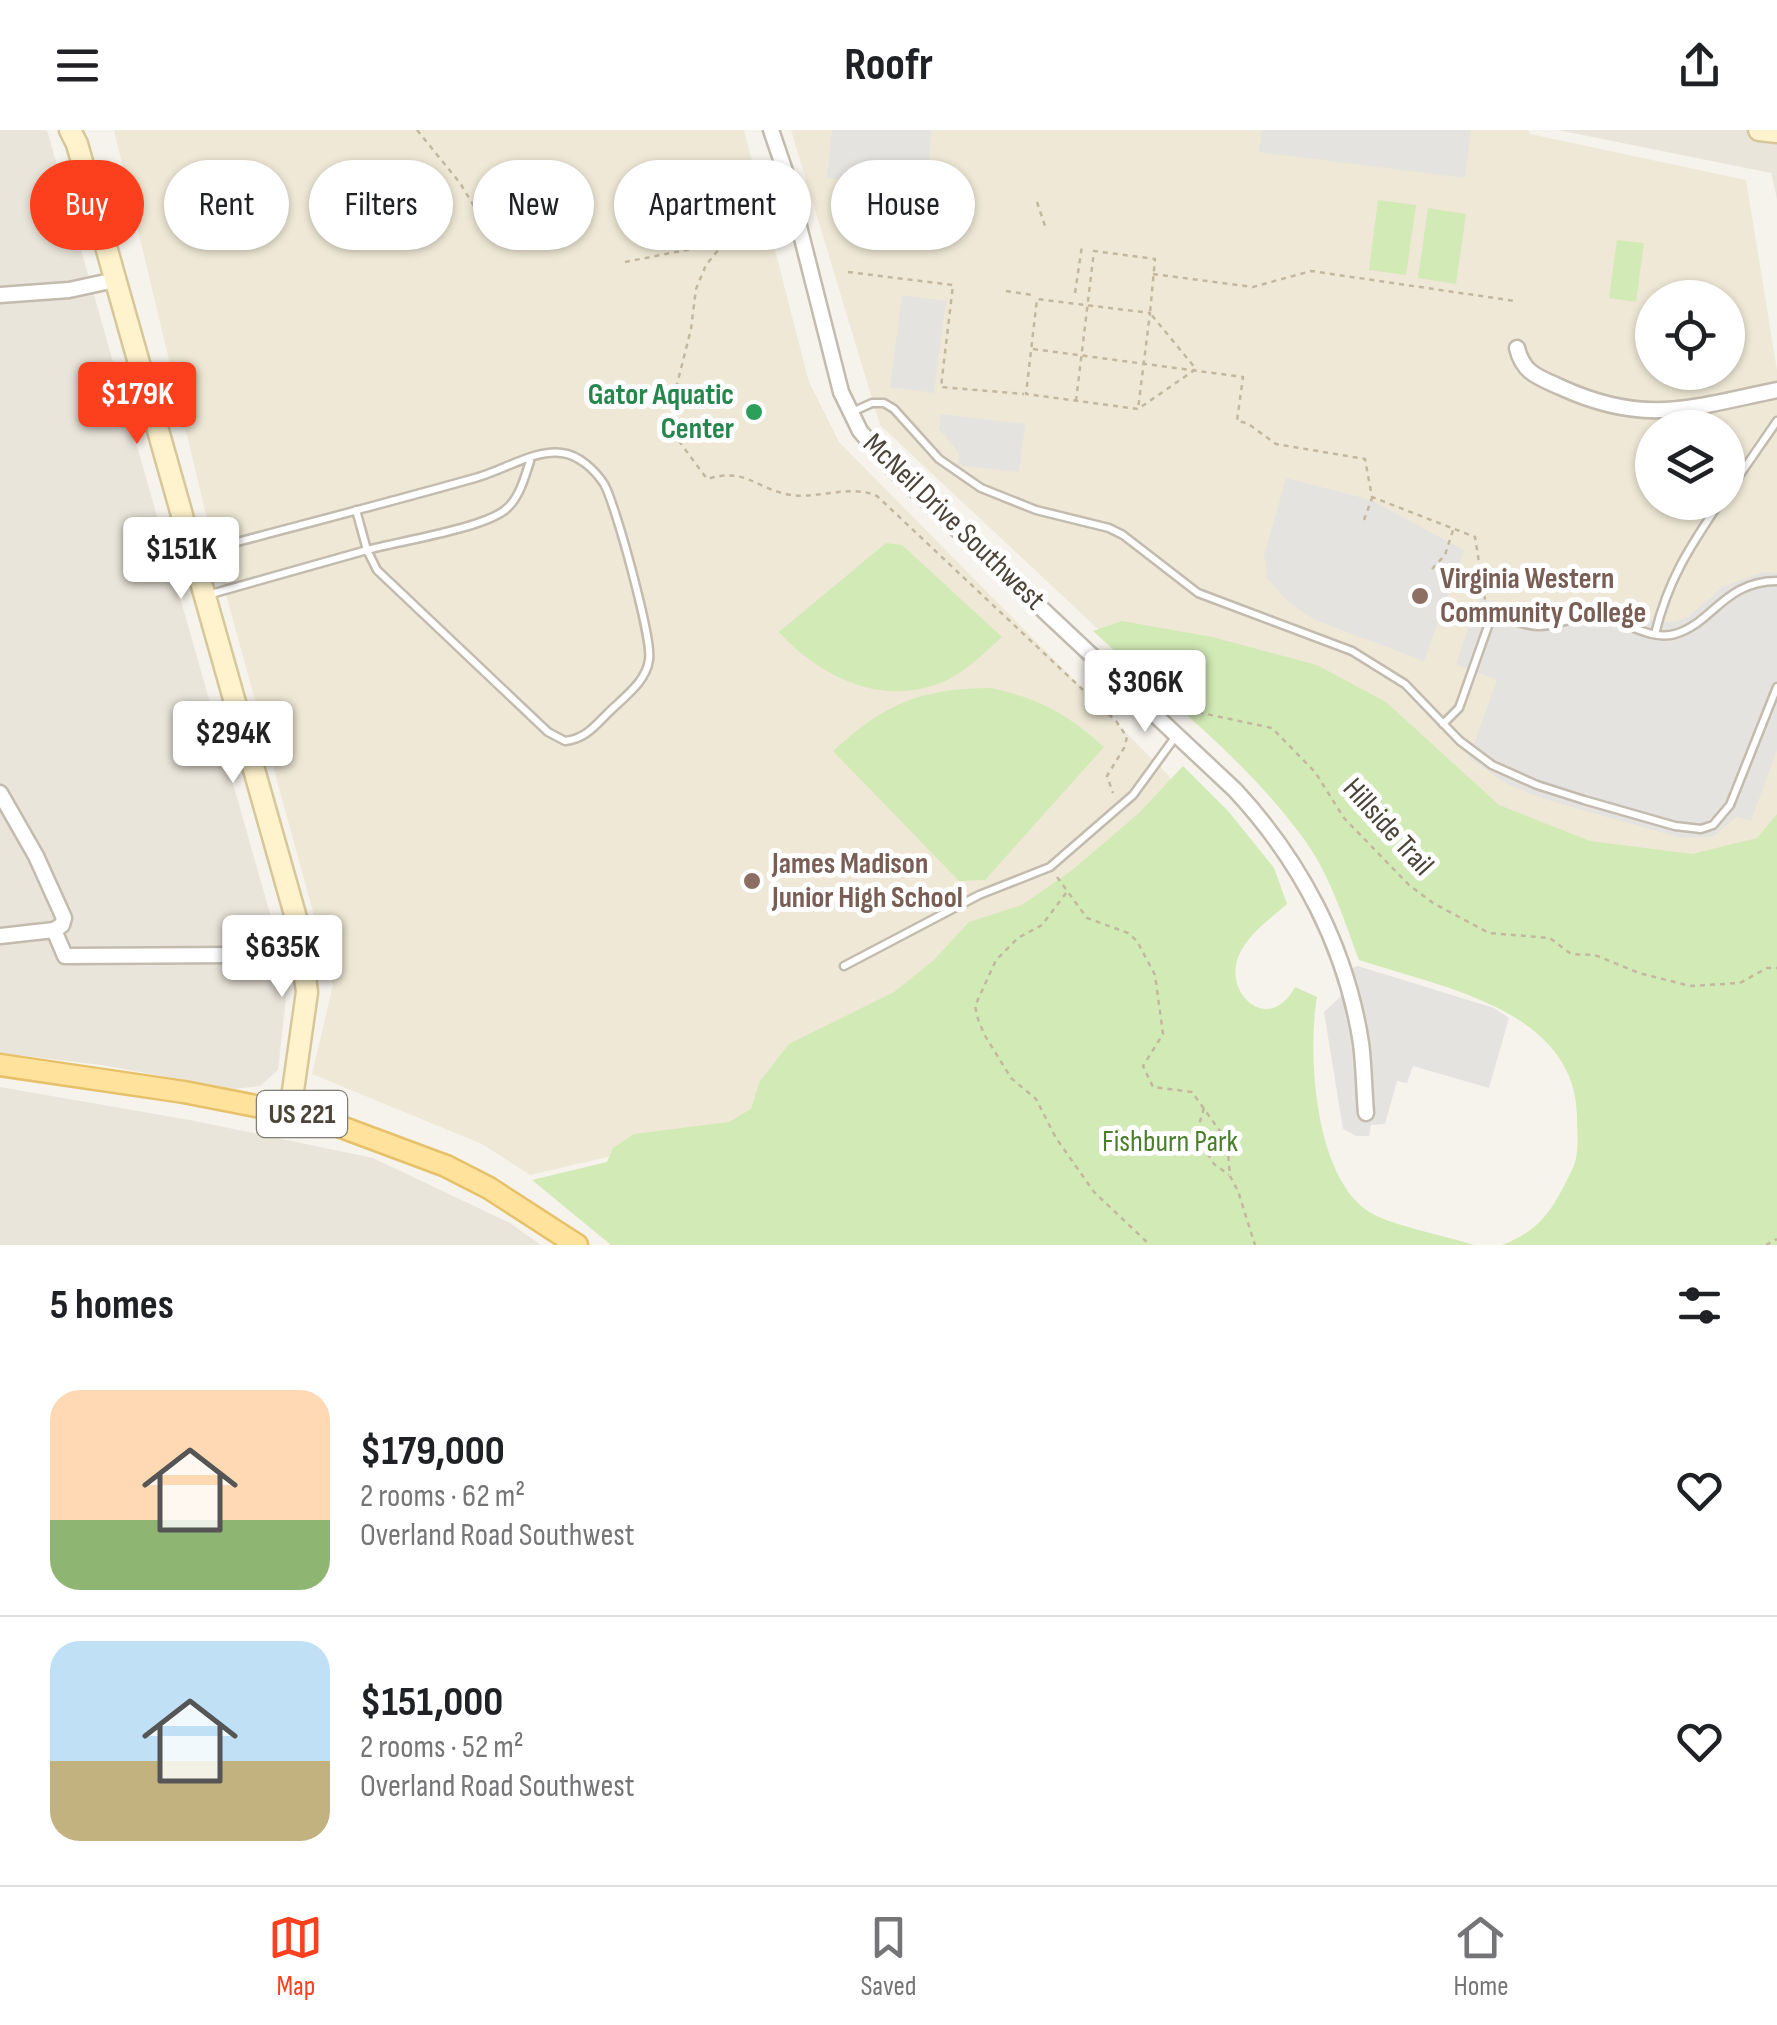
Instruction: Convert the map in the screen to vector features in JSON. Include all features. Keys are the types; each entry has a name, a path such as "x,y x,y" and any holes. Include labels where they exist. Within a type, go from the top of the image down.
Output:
{"main road":[{"path":"1759,130 1777,132"},
{"path":"75,135 298,925 306,965 304,1032 290,1112"},
{"name":"US 221","path":"0,1066 66,1073 317,1118 446,1166 490,1188 576,1245"}],"street":[{"name":"McNeil Drive Southwest","path":"770,130 785,171 841,392 860,431 894,470 1258,814 1306,881 1331,938 1360,1043 1366,1113"},
{"path":"0,295 69,290 115,280"},
{"path":"1517,348 1520,362 1531,374 1580,396 1638,412 1689,408 1777,390"},
{"path":"0,936 54,930 64,918 36,856 1,794"},
{"path":"54,930 64,956 239,955"}],"lane":[{"path":"850,414 884,403 939,459 980,488 1036,510 1109,528 1124,535 1198,593 1352,651 1405,684 1443,724 1492,766 1537,785 1675,826 1701,829 1713,825 1730,805 1777,687"},
{"path":"1745,467 1777,420"},
{"path":"193,554 481,476 547,453 574,456 604,483 641,607 650,648 640,682 585,736 565,740 548,732 377,570 366,550 356,510"},
{"path":"205,596 474,523 505,510 513,502 530,460"},
{"path":"1655,634 1664,597 1681,558 1707,520"},
{"path":"1443,724 1459,708 1493,612 1539,626 1570,617 1598,616 1655,634 1675,634 1734,591 1777,581"},
{"path":"844,966 978,895 1050,868 1132,795 1177,735"}],"path":[{"path":"418,130 473,205"},
{"path":"1037,202 1046,226"},
{"path":"625,262 724,243 706,265 696,289 691,328 670,408 678,441 708,480 733,474 790,495 856,491 877,496 1116,721 1127,737 1107,776 1114,792"},
{"path":"1075,293 1082,246"},
{"path":"1076,401 1094,252 1155,259"},
{"path":"1138,408 1156,252"},
{"path":"1154,274 1253,287 1311,271 1515,301"},
{"path":"848,272 952,285 940,387 1138,408 1196,369"},
{"path":"1006,292 1032,295"},
{"path":"1026,394 1037,299 1150,313 1196,369"},
{"path":"1031,349 1243,377 1237,421 1247,422 1268,441 1365,459 1372,497 1364,520"},
{"path":"1372,497 1475,537 1486,592"},
{"path":"1432,568 1445,555 1453,529"},
{"name":"Hillside Trail","path":"1157,716 1168,706 1272,728 1314,772 1344,818 1409,884 1433,903 1489,933 1550,938 1571,954 1595,955 1640,973 1690,986 1740,983 1767,968 1777,968"},
{"path":"1050,868 1087,918 1128,933 1138,941 1155,974 1163,1034 1144,1066 1154,1087 1192,1092 1227,1141 1230,1176 1255,1245"},
{"path":"1067,892 1042,926 1018,938 996,960 976,1006 978,1019 1011,1078 1036,1098 1056,1138 1094,1192 1150,1245"},
{"path":"1204,1106 1196,1135 1214,1164 1230,1176"},
{"path":"1766,1245 1777,1239"}],"shaded area":[{"path":"0,130 47,130 56,160 30,160 30,250 81,250 273,924 287,989 278,1070 260,1086 234,1089 101,1065 0,1053"},
{"name":"James Madison Junior High School","path":"114,130 744,130 752,160 614,160 614,250 775,250 809,382 839,442 1169,776 1240,1010 530,1175 482,1144 312,1074 333,985 219,569 143,250 144,160 121,160"},
{"name":"Virginia Western Community College","path":"791,130 1528,130 1530,134 1746,180 1777,370 1777,840 1540,901 1162,689 880,425 811,196 811,160 800,160"},
{"path":"832,130 931,130 929,160 831,160 831,179 827,178"},
{"path":"1262,130 1471,130 1465,178 1259,152"},
{"path":"1558,130 1777,130 1777,199 1771,173"},
{"path":"902,295 946,301 934,393 890,387"},
{"path":"941,414 1025,424 1019,472 958,465 959,453 939,429"},
{"path":"1286,478 1371,500 1464,550 1424,661 1315,620 1287,601 1267,578 1264,556"},
{"path":"1763,572 1777,573 1777,750 1751,821 1737,817 1712,837 1681,838 1544,799 1507,784 1469,758 1497,680 1456,664 1479,597 1526,616 1540,617 1591,601 1658,622 1676,622 1724,586"},
{"path":"1358,966 1494,1008 1509,1018 1489,1088 1413,1066 1407,1083 1397,1081 1385,1124 1371,1125 1369,1136 1356,1136 1343,1129 1324,1012 1341,996 1337,974"},
{"path":"0,1087 195,1121 373,1158 510,1223 541,1245 0,1245"}],"green space":[{"path":"1378,200 1416,205 1406,275 1369,270"},
{"path":"1428,208 1466,214 1456,284 1418,278"},
{"path":"1617,240 1644,243 1639,280 1635,280 1635,302 1609,298"},
{"path":"886,543 902,545 1002,637 947,680 900,691 856,684 814,663 779,632"},
{"path":"1122,621 1212,637 1317,665 1386,702 1499,805 1590,841 1692,854 1757,838 1777,814 1777,1245 1502,1245 1527,1232 1545,1216 1575,1164 1577,1117 1571,1080 1554,1051 1529,1027 1498,1008 1359,960 1320,864 1279,807 1202,728 1093,631"},
{"path":"991,688 1052,709 1104,747 985,880 959,881 833,751 870,721 905,702 943,692"},
{"name":"Fishburn Park","path":"1183,766 1229,812 1274,868 1287,904 1243,947 1235,969 1237,983 1242,995 1261,1008 1273,1008 1295,987 1317,997 1313,1051 1319,1114 1338,1173 1352,1197 1380,1217 1474,1245 611,1245 532,1180 607,1162 613,1148 634,1134 729,1122 751,1109 760,1081 789,1044 894,992 934,960 969,922 1022,905 1071,871 1138,814"}],"place":[{"name":"Gator Aquatic Center","path":"754,412"},
{"name":"Virginia Western Community College","path":"1420,596"},
{"name":"James Madison Junior High School","path":"752,881"}]}
